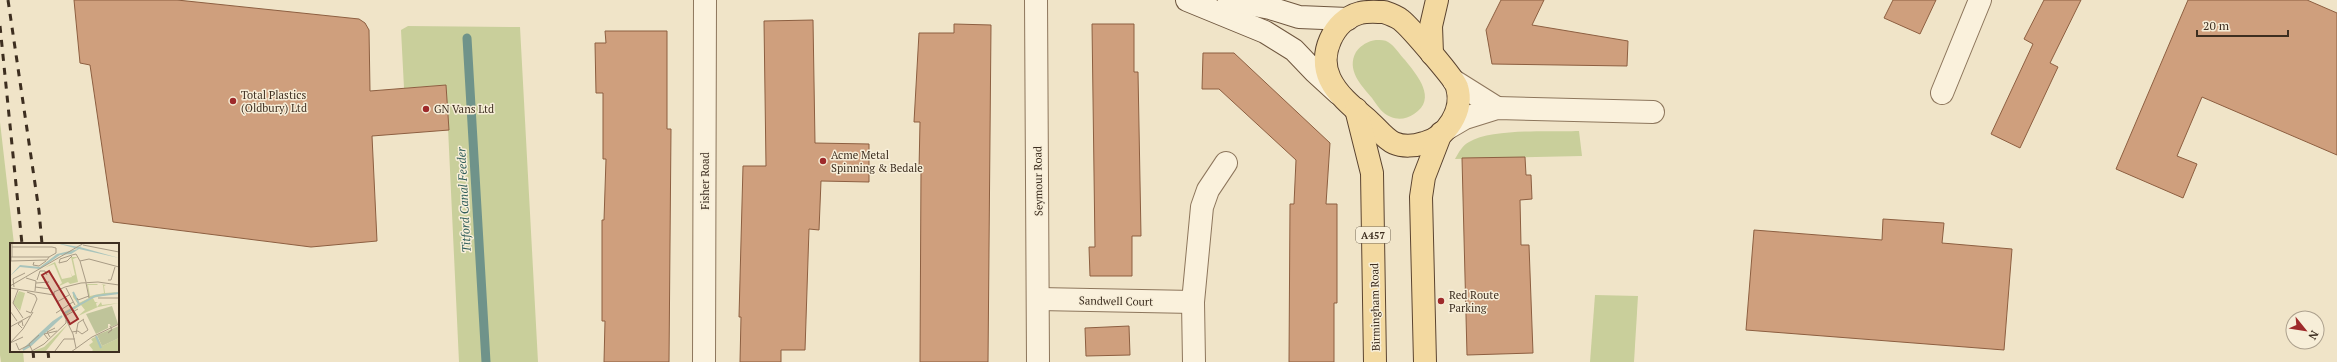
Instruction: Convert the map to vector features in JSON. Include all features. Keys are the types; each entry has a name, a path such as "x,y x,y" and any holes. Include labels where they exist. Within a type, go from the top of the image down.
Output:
{"main road":[{"path":"1432,54 1431,26 1437,0"},
{"name":"Birmingham Road","path":"1359,11 1332,35 1327,50 1325,63 1329,79 1349,103 1394,143 1414,146 1430,142 1445,130"},
{"path":"1359,11 1384,12 1400,18 1414,32 1457,85 1458,103 1424,177 1421,197 1425,362"},
{"name":"Birmingham Road","path":"1349,103 1372,173 1375,362"}],"street":[{"name":"Fisher Road","path":"704,362 706,0"},
{"name":"Seymour Road","path":"1036,0 1039,299 1038,362"},
{"path":"1187,0 1265,32 1294,50 1315,72 1349,103"},
{"path":"1229,0 1270,8 1299,17 1359,11"},
{"path":"1942,93 1980,0"},
{"path":"1454,81 1497,108"},
{"path":"1445,130 1465,118 1497,108 1653,112"},
{"path":"1194,362 1193,302 1202,207 1208,190 1226,163"},
{"name":"Sandwell Court","path":"1039,299 1193,302"}],"green space":[{"path":"408,26 520,27 538,362 459,362 446,85 404,88 401,30"},
{"path":"1370,41 1386,41 1393,46 1415,73 1423,87 1425,94 1421,108 1408,117 1391,117 1382,112 1356,77 1353,59 1356,52 1360,47"},
{"path":"0,122 14,243 10,243 10,352 23,352 24,362 1,362"},
{"path":"1579,131 1582,156 1455,159 1461,149 1469,142 1492,135 1522,132"},
{"path":"1595,295 1638,296 1634,362 1590,362"}],"building":[{"name":"Total Plastics (Oldbury) Ltd","path":"74,0 177,0 359,19 365,23 369,30 370,91 446,85 449,130 372,136 377,241 311,247 113,222 90,65 80,63"},
{"path":"1501,0 1544,0 1532,25 1628,41 1627,66 1492,64 1486,30"},
{"path":"1893,0 1936,0 1920,34 1884,18"},
{"path":"2044,0 2081,0 2050,63 2058,67 2020,148 1991,134 2033,44 2024,39"},
{"path":"2188,0 2307,0 2337,13 2337,155 2202,97 2177,156 2197,164 2183,198 2116,169"},
{"path":"813,20 815,143 869,144 869,182 821,181 819,230 809,229 805,350 781,350 781,362 740,362 741,317 739,317 743,166 766,166 764,21"},
{"path":"954,24 991,25 988,362 920,362 920,122 914,122 919,33 954,33"},
{"path":"1092,24 1134,24 1134,72 1138,72 1141,236 1132,236 1132,276 1090,276 1089,247 1095,247"},
{"path":"605,31 667,31 667,129 671,129 669,362 604,362 605,321 602,321 602,220 604,220 606,159 603,159 603,93 596,93 595,43 606,43"},
{"path":"1203,53 1234,53 1330,143 1326,204 1337,204 1337,303 1334,303 1334,362 1289,362 1290,204 1294,204 1296,160 1219,89 1202,89"},
{"path":"1525,157 1526,175 1531,175 1532,199 1520,200 1521,245 1529,245 1533,353 1467,355 1462,158"},
{"path":"1883,219 1944,223 1942,243 2012,249 2004,350 1746,330 1754,230 1882,240"},
{"path":"1129,326 1130,355 1086,356 1085,328"}],"waterway":[{"name":"Titford Canal Feeder","path":"467,38 486,362"}],"railway":[{"path":"8,0 39,211 42,243"},
{"path":"0,26 22,243"},
{"path":"33,352 34,362"},
{"path":"48,352 49,362"}],"place":[{"name":"Total Plastics (Oldbury) Ltd","path":"233,101"},
{"name":"GN Vans Ltd","path":"426,109"},
{"name":"Acme Metal Spinning & Bedale","path":"823,161"},
{"name":"Red Route Parking","path":"1441,301"}]}
